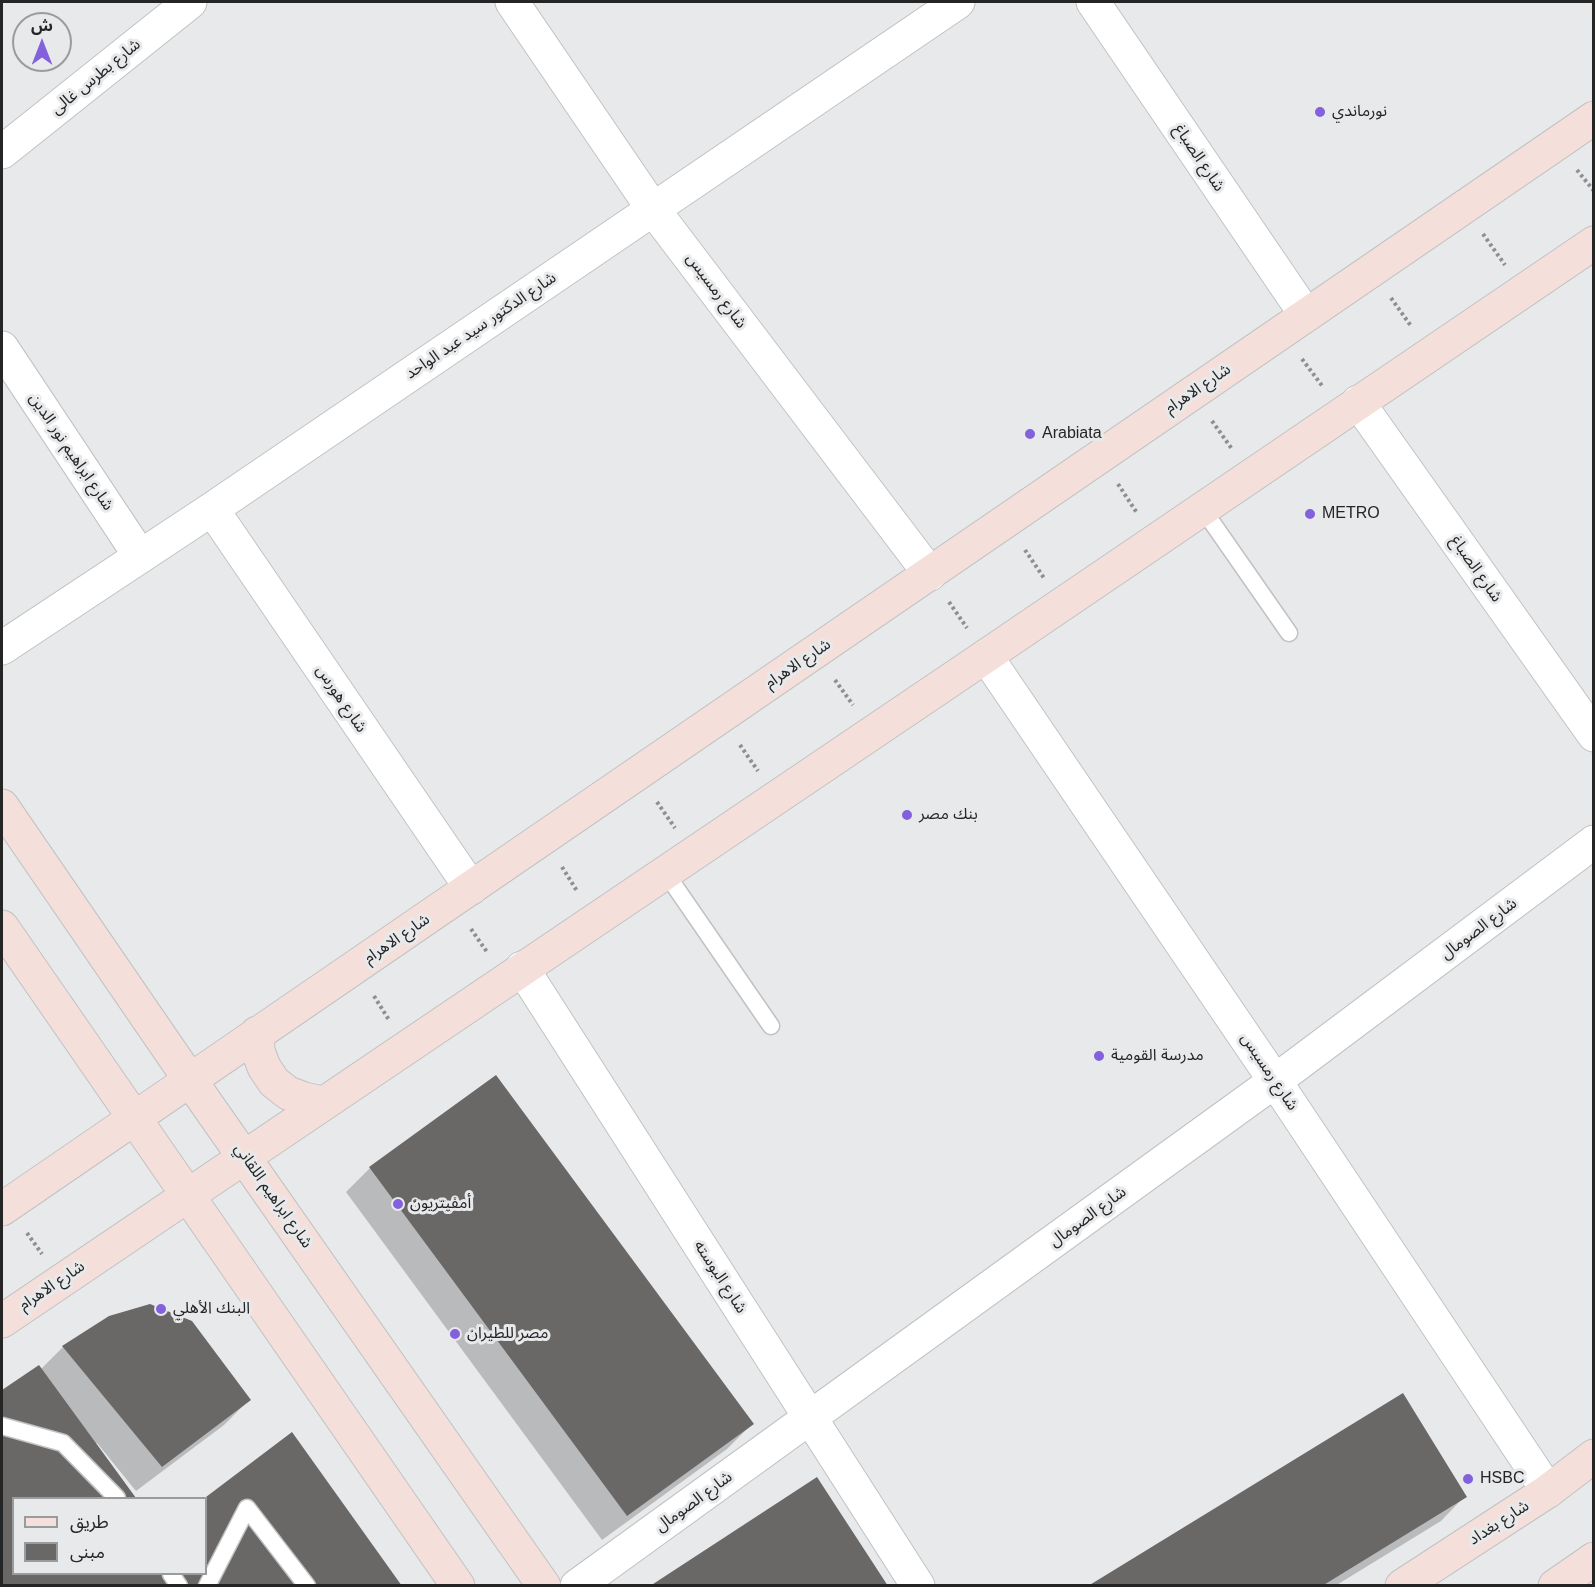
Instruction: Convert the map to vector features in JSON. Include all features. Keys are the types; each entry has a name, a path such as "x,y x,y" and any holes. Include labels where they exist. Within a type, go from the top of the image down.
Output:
{"main road":[{"name":"شارع الاهرام","path":"4,1208 1593,118"},
{"name":"شارع الاهرام","path":"2,1321 1593,243"},
{"name":"شارع ابراهيم اللقاني","path":"2,806 190,1080 245,1155 544,1586"},
{"path":"2,927 458,1586"},
{"path":"257,1033 258,1051 264,1067 274,1082 288,1093 323,1103"},
{"name":"شارع بغداد","path":"1402,1586 1548,1491 1593,1456"},
{"path":"1555,1586 1592,1562"}],"street":[{"name":"شارع بطرس غالى","path":"2,152 190,2"},
{"name":"شارع رمسيس","path":"512,2 653,209 930,574"},
{"name":"شارع الدكتور سيد عبد الواحد","path":"2,648 212,509 958,2"},
{"name":"شارع الصباغ","path":"1093,2 1294,324"},
{"name":"شارع ابراهيم نور الدين","path":"2,348 140,556"},
{"name":"شارع الصباغ","path":"1350,407 1593,735"},
{"name":"شارع هورس","path":"212,509 461,895"},
{"name":"شارع رمسيس","path":"986,656 1275,1081 1548,1491"},
{"name":"شارع الصومال","path":"577,1586 1275,1081 1593,842"},
{"name":"شارع البوسته","path":"514,974 811,1418 918,1586"}],"lane":[{"path":"1202,508 1289,633"},
{"path":"665,872 771,1026"},
{"path":"2,1426 63,1443 116,1497"},
{"path":"207,1586 247,1508 306,1586"}],"path":[{"path":"1464,207 1523,290"},
{"path":"1371,271 1431,353"},
{"path":"1294,324 1350,407"},
{"path":"1192,393 1251,475"},
{"path":"1099,456 1154,541"},
{"path":"1006,522 1062,604"},
{"path":"930,574 986,656"},
{"path":"816,652 872,733"},
{"path":"720,718 776,797"},
{"path":"638,774 693,854"},
{"path":"543,839 596,919"},
{"path":"461,895 514,974"},
{"path":"356,967 406,1047"},
{"path":"4,1208 61,1280"}],"building":[{"path":"496,1075 754,1424 627,1516 369,1167"},
{"path":"150,1304 192,1321 251,1400 162,1467 62,1346 109,1316"},
{"path":"39,1365 135,1497 12,1497 12,1575 207,1575 206,1497 292,1432 402,1586 2,1586 2,1390"},
{"path":"1403,1393 1467,1497 1322,1586 1088,1586"},
{"path":"817,1477 888,1586 650,1586"}],"place":[{"name":"نورماندي","path":"1320,112"},
{"name":"Arabiata","path":"1030,434"},
{"name":"METRO","path":"1310,514"},
{"name":"بنك مصر","path":"907,815"},
{"name":"مدرسة القومية","path":"1099,1056"},
{"name":"أمفيتريون","path":"398,1204"},
{"name":"البنك الأهلي","path":"161,1309"},
{"name":"مصر للطيران","path":"455,1334"},
{"name":"HSBC","path":"1468,1479"}]}
